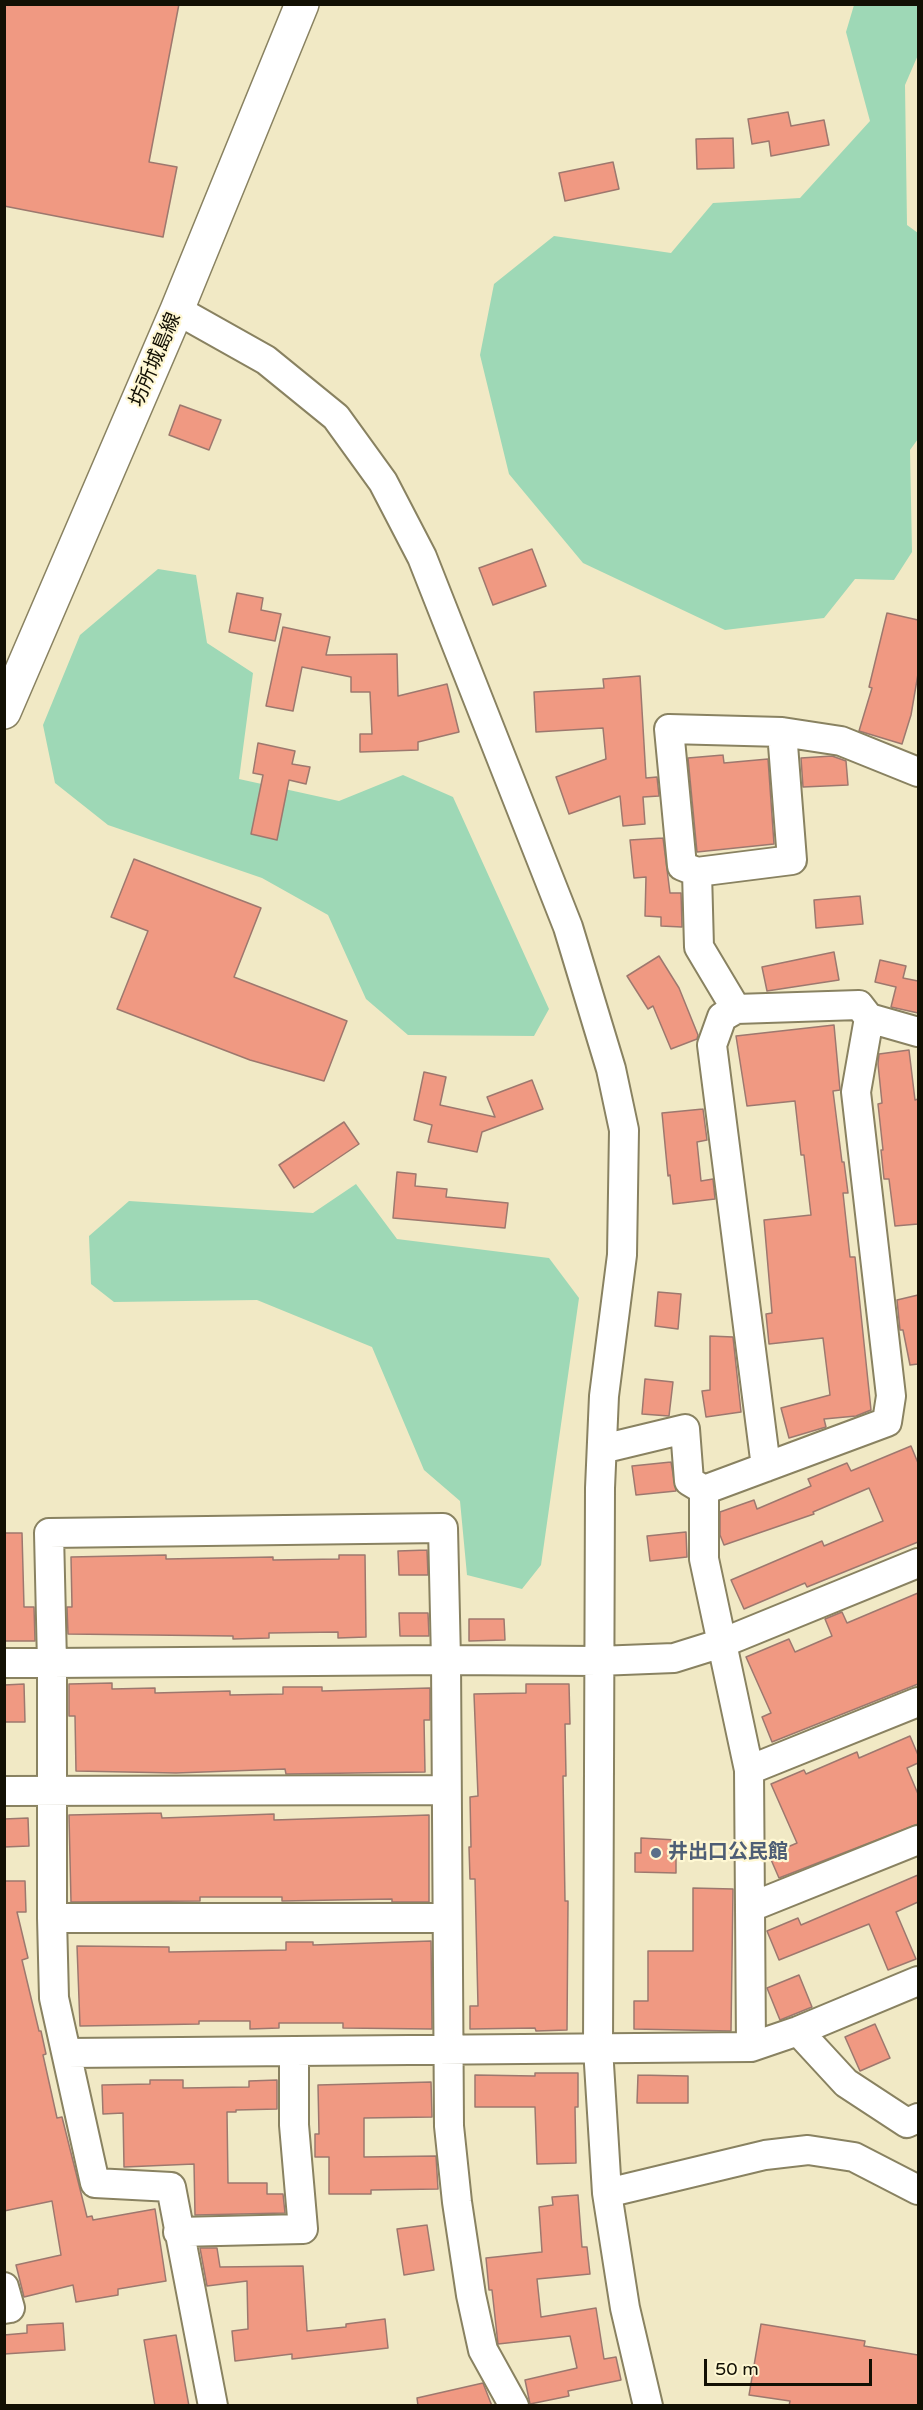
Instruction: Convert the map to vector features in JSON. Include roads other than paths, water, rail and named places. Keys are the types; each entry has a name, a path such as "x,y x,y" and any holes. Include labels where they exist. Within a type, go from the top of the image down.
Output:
{"main road":[{"name":"坊所城島線","path":"4,712 177,310 302,4"}],"street":[{"path":"177,310 266,360 336,417 383,482 422,557 568,927 611,1069 624,1130 622,1255 604,1396 602,1449 598,1661 598,2048 607,2193 625,2308 648,2406"},
{"path":"782,732 792,860 697,872 682,866 669,729 782,732 841,741 918,772"},
{"path":"697,872 699,947 736,1009"},
{"path":"766,1467 712,1045 722,1017 736,1009 859,1005 869,1018 918,1032"},
{"path":"704,1490 887,1422 891,1396 856,1092 869,1018"},
{"path":"602,1449 685,1429 689,1481 704,1490"},
{"path":"704,1490 704,1559 749,1770 751,2047"},
{"path":"213,2406 171,2187 95,2183 54,1998 49,1533 442,1528 446,1660 449,2126 457,2202 471,2295 483,2350 514,2406"},
{"path":"4,1663 598,1661 674,1658 723,1643 918,1563"},
{"path":"749,1770 918,1702"},
{"path":"4,1791 446,1790"},
{"path":"751,1907 918,1840"},
{"path":"52,1918 447,1918"},
{"path":"67,2053 751,2047 798,2031 918,1981"},
{"path":"798,2031 846,2083 907,2123 918,2118"},
{"path":"178,2232 303,2229 294,2125 294,2051"},
{"path":"607,2193 765,2155 808,2150 854,2157 918,2190"},
{"path":"4,2287 10,2308 4,2309"}],"place":[{"name":"井出口公民館","path":"656,1853"}]}
